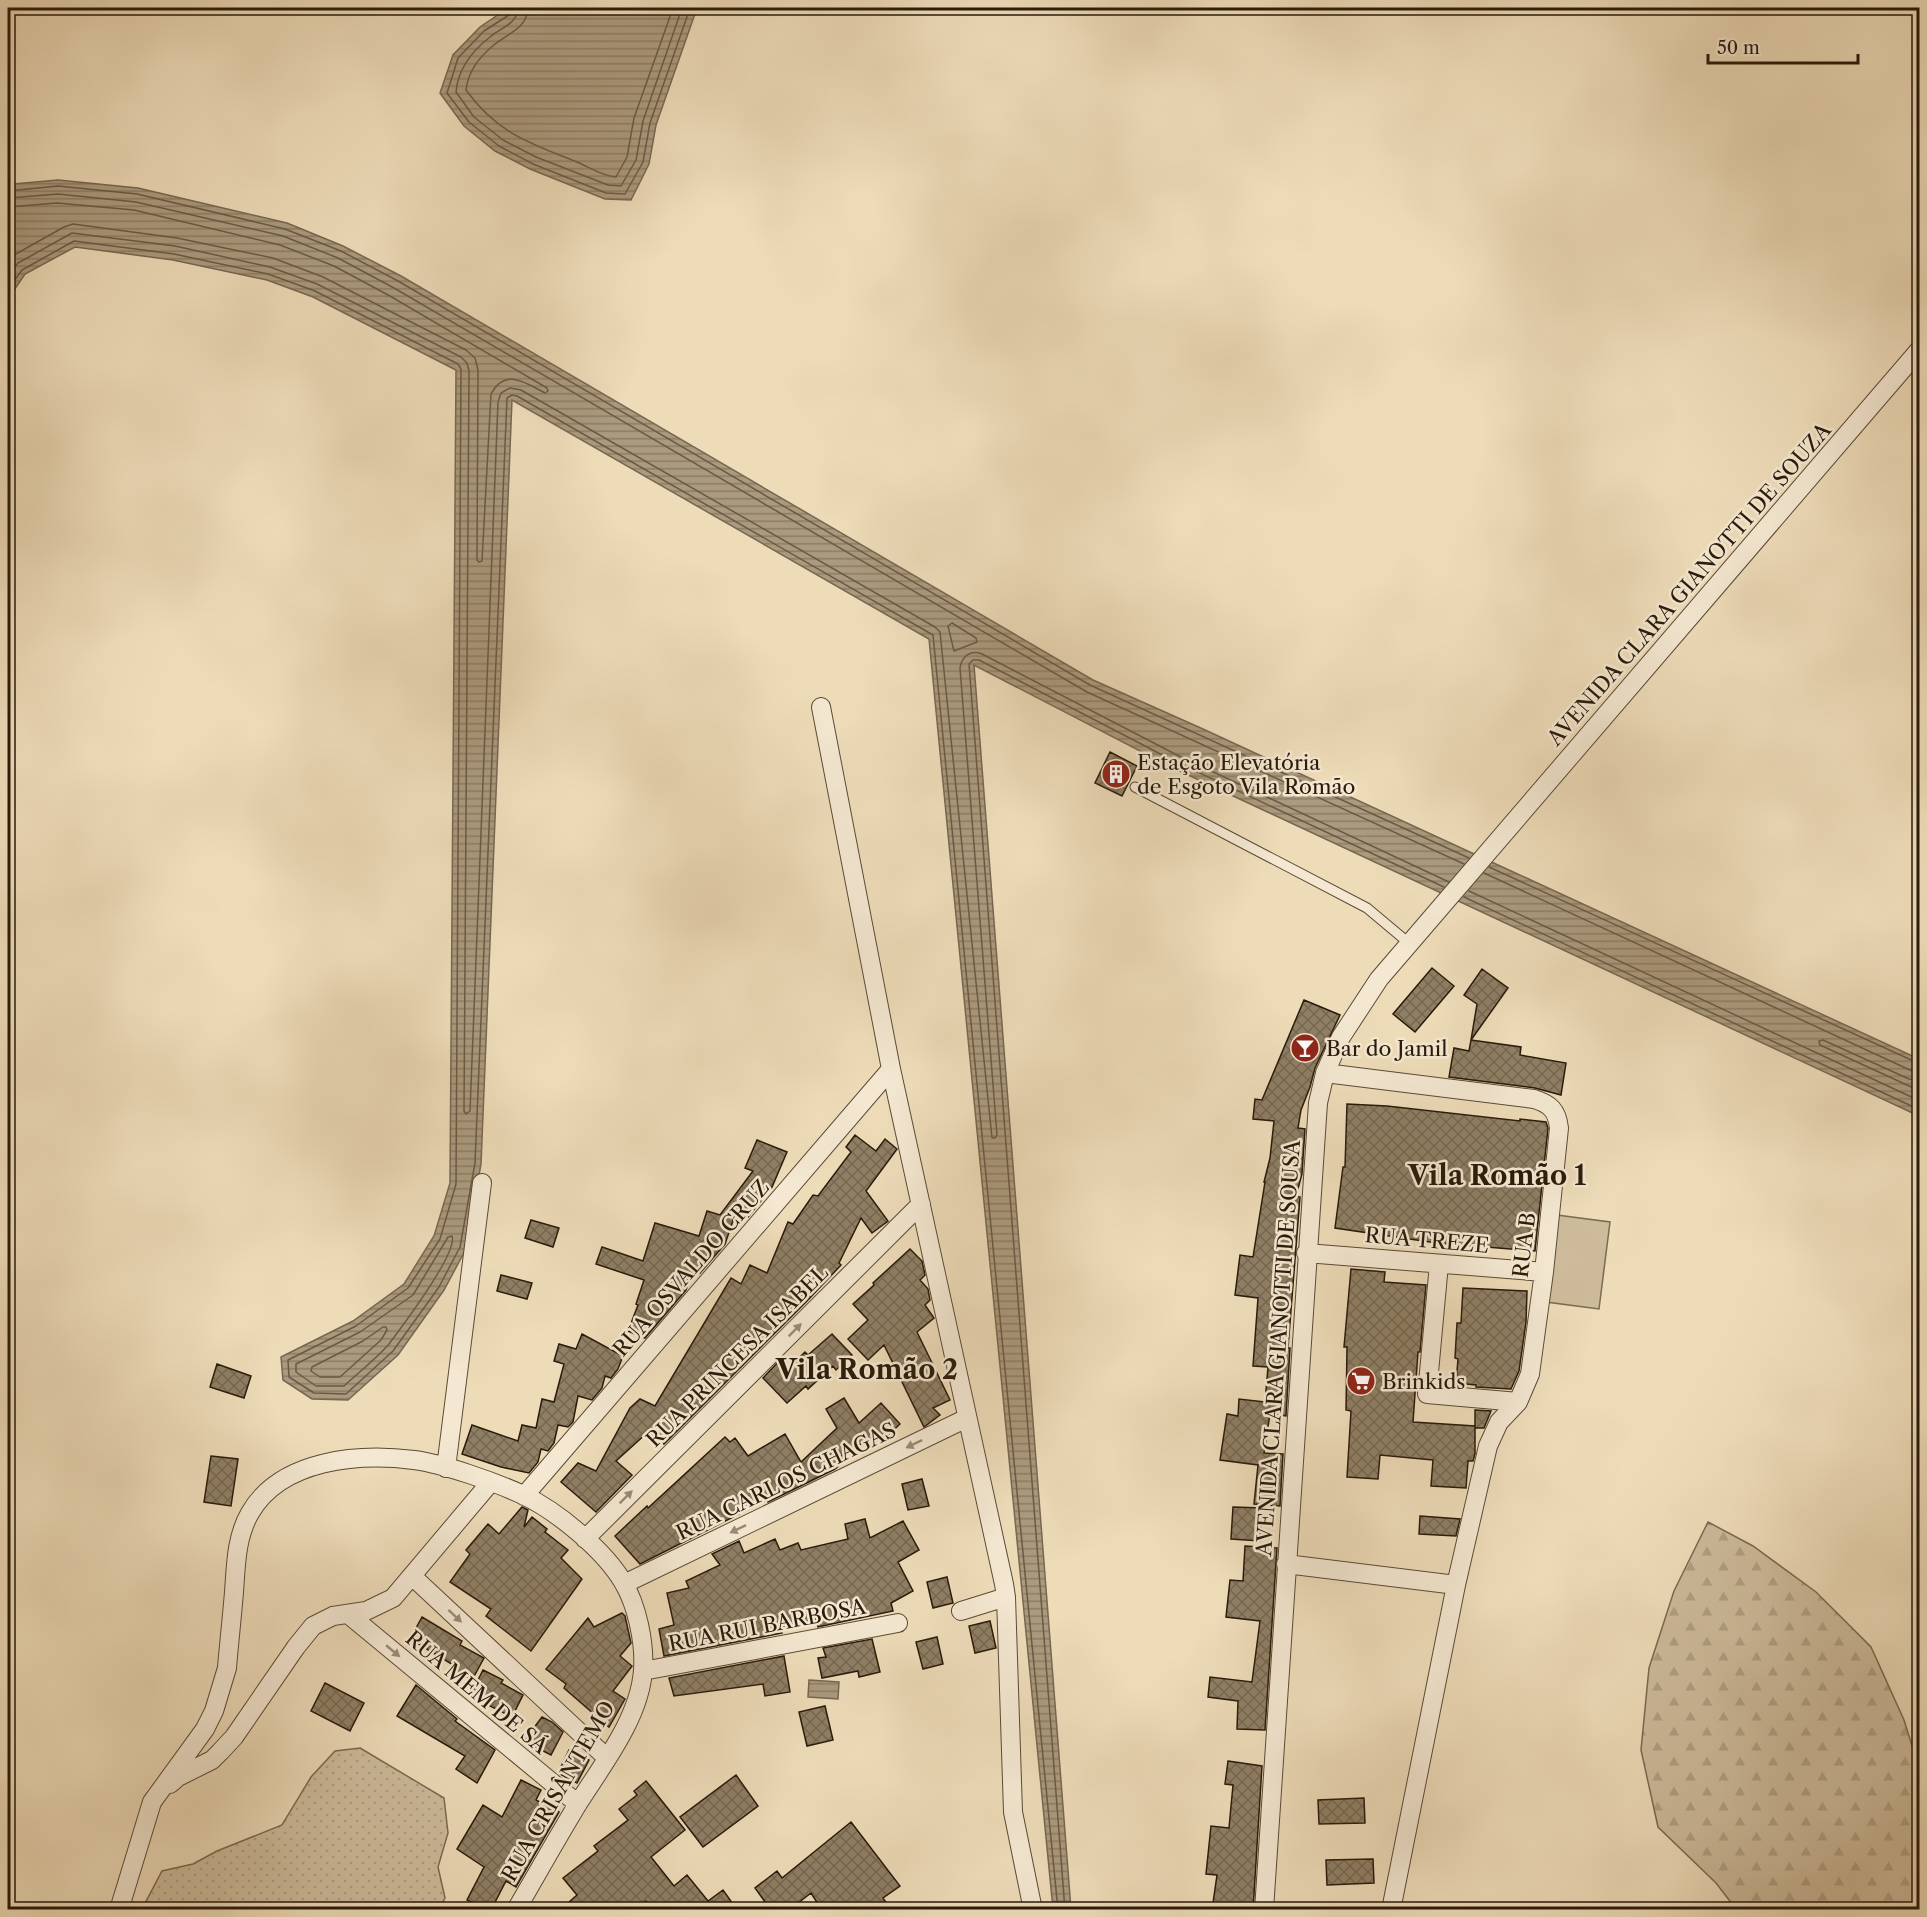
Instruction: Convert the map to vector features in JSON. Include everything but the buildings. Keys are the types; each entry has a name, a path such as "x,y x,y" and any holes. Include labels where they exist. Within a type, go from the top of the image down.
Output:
{"street":[{"name":"AVENIDA CLARA GIANOTTI DE SOUZA","path":"1492,848 1920,349"},
{"path":"821,707 891,1069 998,1550 1006,1597 1013,1812 1033,1910"},
{"name":"AVENIDA CLARA GIANOTTI DE SOUSA","path":"1264,1910 1306,1253 1318,1103 1325,1073 1341,1036 1362,1002 1492,848"},
{"name":"RUA OSVALDO CRUZ","path":"524,1496 891,1069"},
{"name":"RUA B","path":"1325,1073 1534,1099 1545,1102 1553,1108 1558,1117 1559,1140 1530,1374 1521,1395"},
{"path":"447,1468 482,1184"},
{"name":"RUA PRINCESA ISABEL","path":"585,1539 921,1204"},
{"name":"RUA TREZE","path":"1306,1253 1544,1272"},
{"path":"1439,1264 1427,1394 1521,1395"},
{"path":"1391,1910 1456,1585 1488,1446 1499,1422 1521,1395"},
{"name":"RUA CARLOS CHAGAS","path":"624,1584 967,1418"},
{"name":"RUA CRISÂNTEMO","path":"119,1910 152,1802 205,1729 214,1711 227,1668 238,1542 251,1511 264,1495 281,1481 303,1469 337,1460 385,1457 417,1460 490,1483 524,1496 559,1518 600,1553 624,1584 636,1615 644,1647 641,1686 633,1707 623,1731 516,1910"},
{"path":"152,1802 173,1781 207,1763 234,1737 313,1626 333,1616 379,1606 393,1598 490,1483"},
{"path":"1286,1563 1456,1585"},
{"path":"412,1576 607,1758"},
{"path":"961,1611 1006,1597"},
{"name":"RUA MEM DE SÁ","path":"348,1614 578,1804"},
{"name":"RUA RUI BARBOSA","path":"643,1671 898,1623"}],"lane":[{"path":"1135,787 1358,903 1410,944"}],"green space":[{"path":"1557,1215 1610,1222 1599,1309 1546,1302"},
{"path":"1708,1522 1753,1546 1816,1592 1871,1647 1904,1720 1919,1768 1919,1909 1736,1909 1716,1883 1658,1827 1641,1750 1649,1668 1674,1591"},
{"path":"360,1748 444,1798 448,1833 438,1867 445,1898 439,1909 142,1909 162,1871 193,1864 217,1851 282,1825 311,1777 335,1751"}],"water":[{"path":"508,8 697,8 656,125 649,164 631,200 605,199 530,169 495,151 464,126 440,93 453,55 480,27"},
{"path":"58,180 138,188 287,223 343,246 401,276 1093,680 1919,1059 1919,1116 1171,767 974,665 1071,1909 1053,1909 929,639 512,400 481,1164 466,1249 444,1290 398,1355 348,1400 312,1399 283,1380 281,1357 353,1321 404,1284 434,1236 450,1183 456,370 313,297 267,280 173,260 75,247 25,274 8,299 8,186"},
{"path":"809,1680 839,1682 838,1699 808,1697"}],"place":[{"name":"Estação Elevatória de Esgoto Vila Romão","path":"1116,774"},
{"name":"Bar do Jamil","path":"1305,1048"},
{"name":"Brinkids","path":"1361,1381"}],"district":[{"name":"Vila Romão 1","path":"1497,1175"},
{"name":"Vila Romão 2","path":"867,1369"}]}
